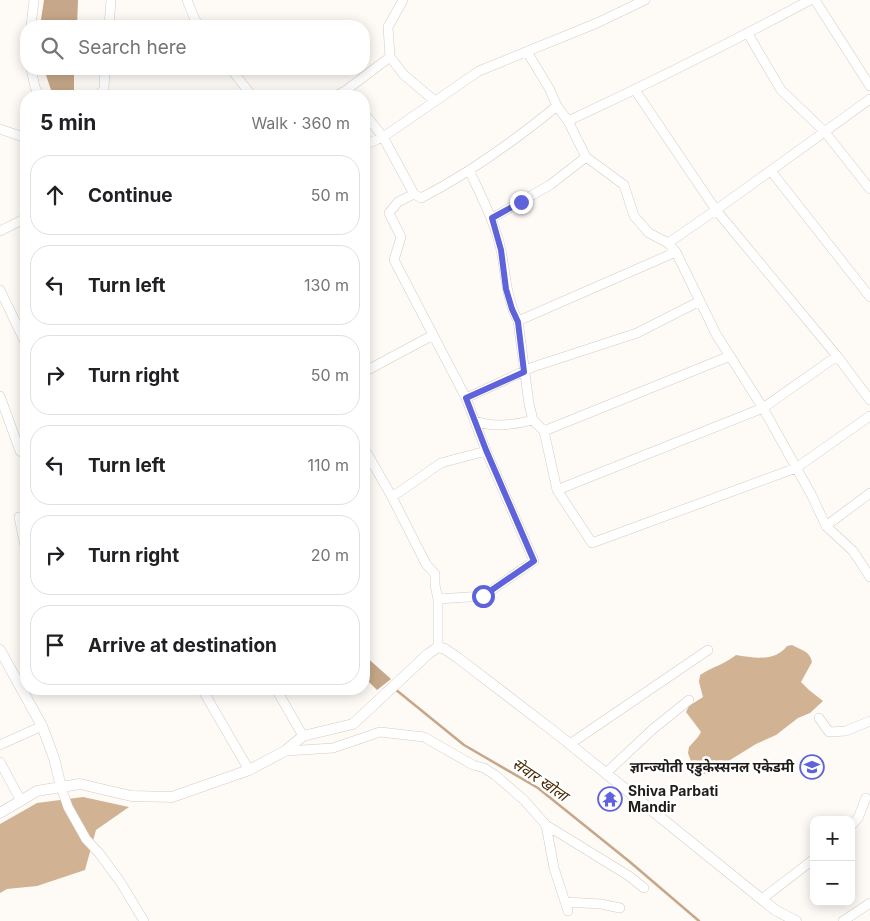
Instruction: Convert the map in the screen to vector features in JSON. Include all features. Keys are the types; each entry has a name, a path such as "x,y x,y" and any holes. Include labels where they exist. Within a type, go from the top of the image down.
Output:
{"street":[{"path":"32,20 34,0"},
{"path":"109,20 110,0"},
{"path":"186,0 197,20"},
{"path":"404,0 388,27 390,57 404,76 435,101"},
{"path":"370,142 383,137 479,71 597,23 644,0"},
{"path":"568,121 748,34 810,0"},
{"path":"815,0 870,86"},
{"path":"748,34 781,90 825,132 870,189"},
{"path":"527,52 549,88 557,106 568,121 586,157 624,185 634,216 649,233 668,243 676,252 730,356 763,408 812,496 826,526 853,551 870,576"},
{"path":"370,74 390,57"},
{"path":"32,75 37,90"},
{"path":"103,90 105,75"},
{"path":"236,75 247,90"},
{"path":"352,90 369,75"},
{"path":"635,90 716,210 837,356 870,400"},
{"path":"668,243 870,99"},
{"path":"370,121 383,137 414,194 421,198 469,170 521,135 557,106"},
{"path":"0,129 20,136"},
{"path":"492,218 550,185 586,157"},
{"path":"469,170 492,218 501,250 506,289 518,322 528,404 534,420 544,431 557,490 592,543 796,468 870,416"},
{"path":"771,171 870,297"},
{"path":"414,194 398,202 389,213 401,237 394,260 466,398 486,450 534,561 483,596 438,599"},
{"path":"0,232 20,221"},
{"path":"518,322 676,252"},
{"path":"0,290 20,332"},
{"path":"466,398 533,367 637,333 700,301"},
{"path":"370,369 433,334"},
{"path":"544,431 730,356"},
{"path":"557,490 763,408 837,356"},
{"path":"0,396 20,451"},
{"path":"474,421 498,425 518,424 534,420"},
{"path":"392,497 441,463 486,450"},
{"path":"370,458 426,564 435,574 438,599 438,647"},
{"path":"826,526 869,495"},
{"path":"19,517 20,522"},
{"path":"0,813 37,791 80,784 131,796 172,797 249,770 286,751 303,736 353,724 428,654 438,647"},
{"path":"438,647 445,649 458,658 570,744 775,910 796,921"},
{"path":"0,650 20,686"},
{"path":"570,744 708,650"},
{"path":"25,695 42,726 54,758 68,807 86,838 121,883 144,921"},
{"path":"205,695 249,770"},
{"path":"279,695 303,736"},
{"path":"606,773 653,729 689,700"},
{"path":"819,718 829,732 846,731 870,721"},
{"path":"0,745 42,726"},
{"path":"286,751 333,748 380,732 424,737 473,765 484,768 495,775 524,800 546,825 629,876 644,888"},
{"path":"0,762 21,801"},
{"path":"855,821 869,798"},
{"path":"546,825 554,868 567,906 601,904 620,908"},
{"path":"762,899 810,861"},
{"path":"843,921 870,903"}],"shaded area":[{"path":"44,0 78,0 77,20 41,20"},
{"path":"46,75 74,75 74,90 51,90"},
{"path":"792,645 805,651 811,658 812,662 801,682 823,701 810,713 798,718 776,735 756,744 709,773 696,775 688,753 689,747 701,732 686,712 689,706 703,697 699,682 700,675 736,655 757,658 770,657 776,655 787,646"},
{"path":"370,660 391,679 377,690 370,683"},
{"path":"83,797 129,807 96,830 85,870 37,886 7,889 0,893 0,824 37,803"}],"waterway":[{"name":"सेवार खोला","path":"395,689 464,745 538,788 630,862 699,921"}],"place":[{"name":"ज्ञान्ज्योती एडुकेस्सनल एकेडमी","path":"812,767"},
{"name":"Shiva Parbati Mandir","path":"610,799"}],"route":[{"path":"483,596 534,561 486,450 466,398 524,372 518,322 506,289 501,250 492,218 521,202"}]}
